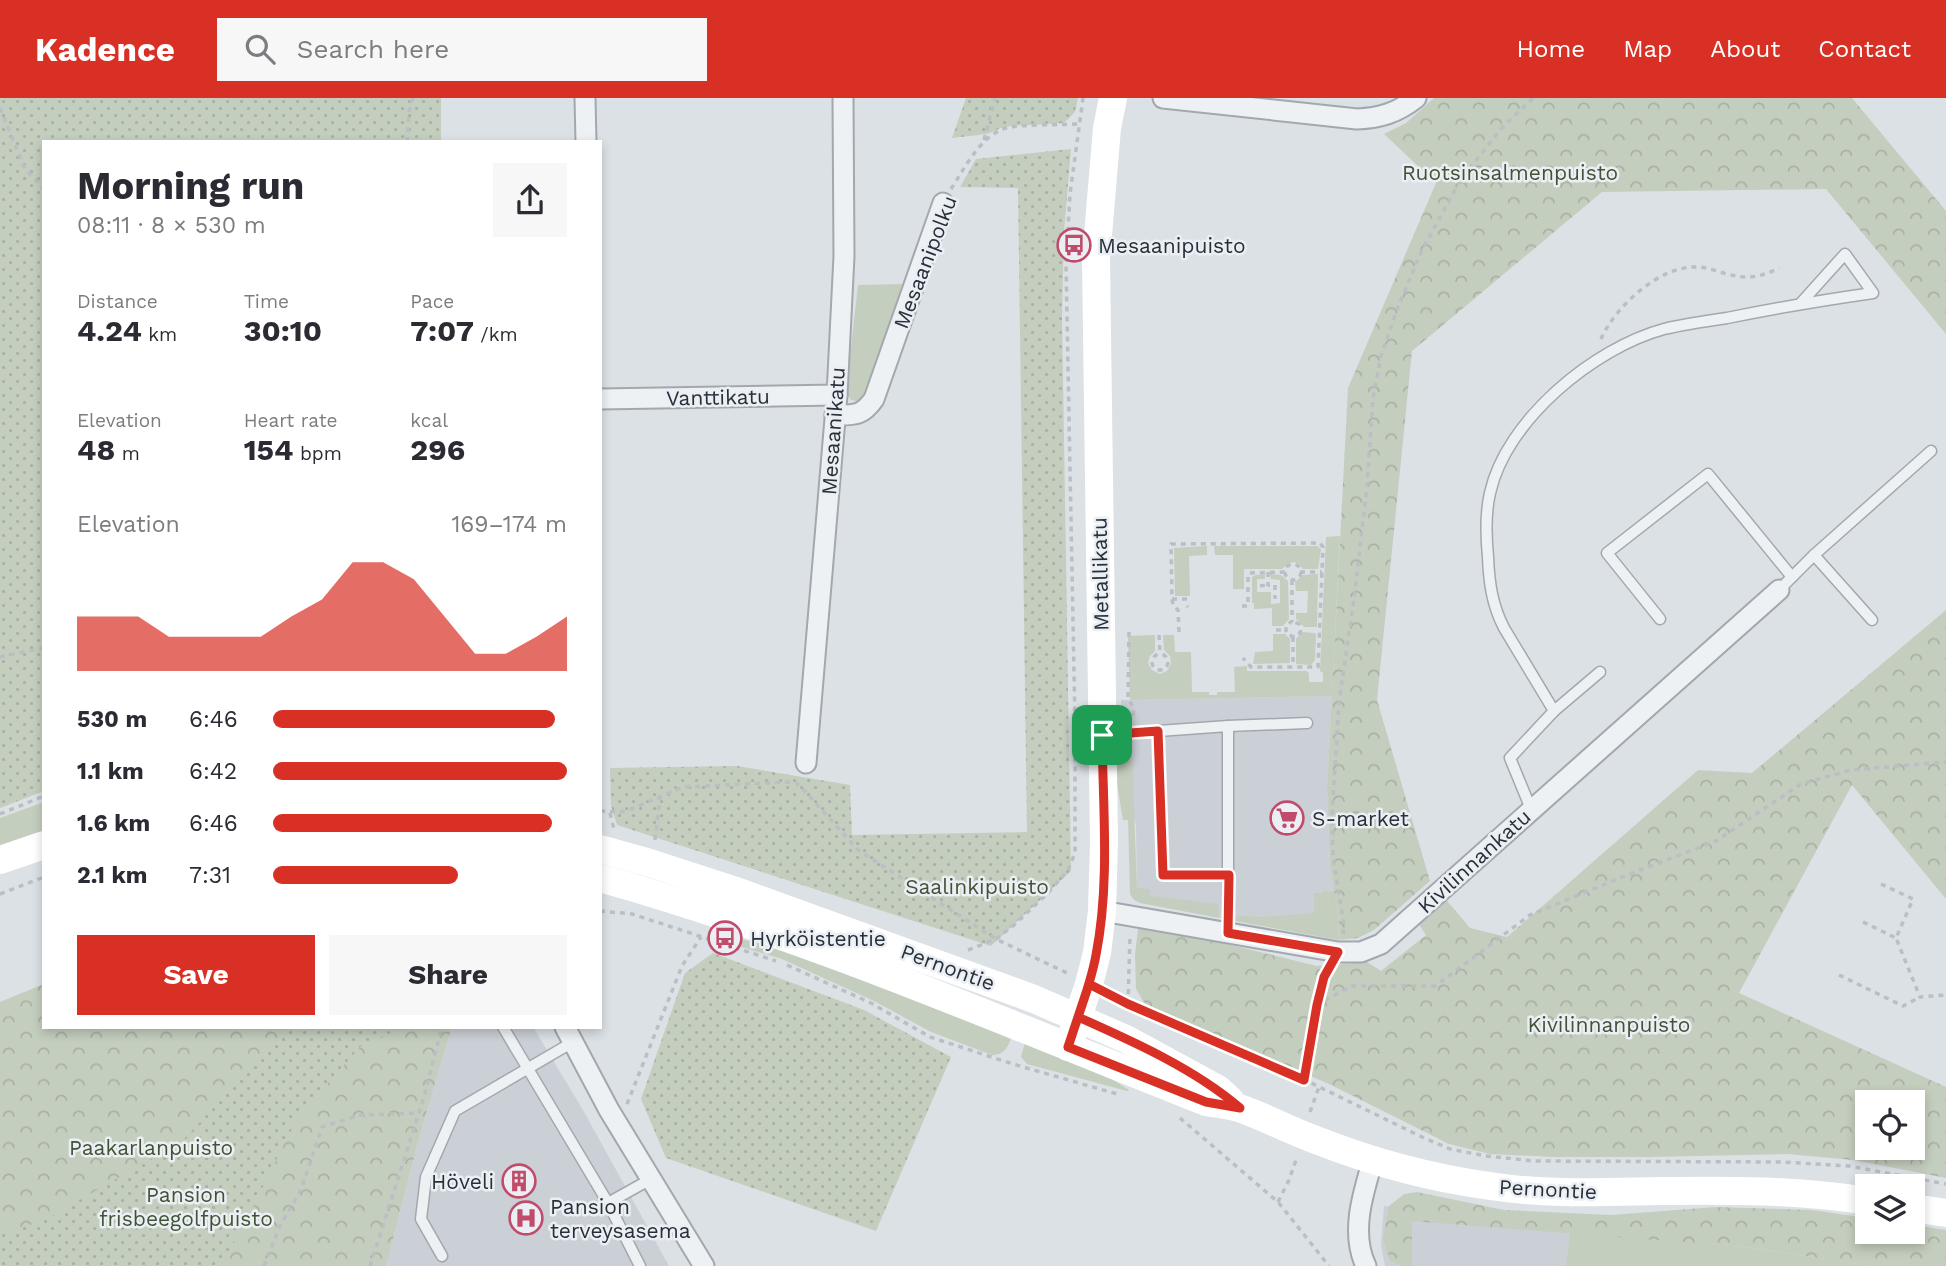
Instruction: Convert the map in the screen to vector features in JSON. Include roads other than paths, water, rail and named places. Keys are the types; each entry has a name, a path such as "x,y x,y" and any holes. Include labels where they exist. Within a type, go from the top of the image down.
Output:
{"street":[{"path":"585,98 586,140"},
{"name":"Mesaanikatu","path":"806,763 837,395 844,256 843,98"},
{"name":"Metallikatu","path":"1068,1047 1097,953 1102,911 1104,842 1096,259 1107,128 1113,98"},
{"path":"1163,98 1357,118 1388,115 1416,98"},
{"name":"Mesaanipolku","path":"835,415 861,413 874,399 943,203"},
{"name":"Vanttikatu","path":"602,399 837,395"},
{"name":"Kivilinnankatu","path":"1102,911 1338,952 1360,952 1381,944 1785,583"},
{"path":"0,860 42,846"},
{"name":"Pernontie","path":"602,850 733,890 923,957 1078,1017 1126,1039 1218,1089 1240,1108"},
{"name":"Pernontie","path":"602,879 641,889 828,954 1206,1102 1240,1108 1315,1140 1373,1160 1448,1179 1528,1191 1581,1194 1781,1191 1855,1200"},
{"path":"569,1035 610,1110 704,1266"},
{"path":"1366,1266 1359,1234 1362,1196 1373,1160"},
{"path":"1925,1210 1946,1213"}],"lane":[{"path":"1554,711 1497,614 1491,594 1487,513 1490,493 1495,475 1526,422 1550,397 1592,362 1619,347 1664,330 1874,293 1845,254 1800,304"},
{"path":"1660,619 1607,553 1708,474 1785,583 1931,450"},
{"path":"1814,555 1872,620"},
{"path":"1531,809 1510,758 1554,711 1600,672"},
{"path":"1102,735 1307,723"},
{"path":"1228,726 1228,933"},
{"path":"1158,731 1163,875 1229,875"},
{"path":"504,1029 608,1203 640,1266"},
{"path":"442,1256 421,1219 426,1177 455,1111 529,1070 569,1035"},
{"path":"608,1203 651,1179"}],"place":[{"name":"Mesaanipuisto","path":"1074,245"},
{"name":"S-market","path":"1287,818"},
{"name":"Hyrköistentie","path":"725,938"},
{"name":"Höveli","path":"519,1181"},
{"name":"Pansion terveysasema","path":"526,1218"}],"park label":[{"name":"Ruotsinsalmenpuisto","path":"1510,172"},
{"name":"Saalinkipuisto","path":"977,886"},
{"name":"Kivilinnanpuisto","path":"1609,1024"},
{"name":"Paakarlanpuisto","path":"151,1147"},
{"name":"Pansion frisbeegolfpuisto","path":"186,1206"}]}
